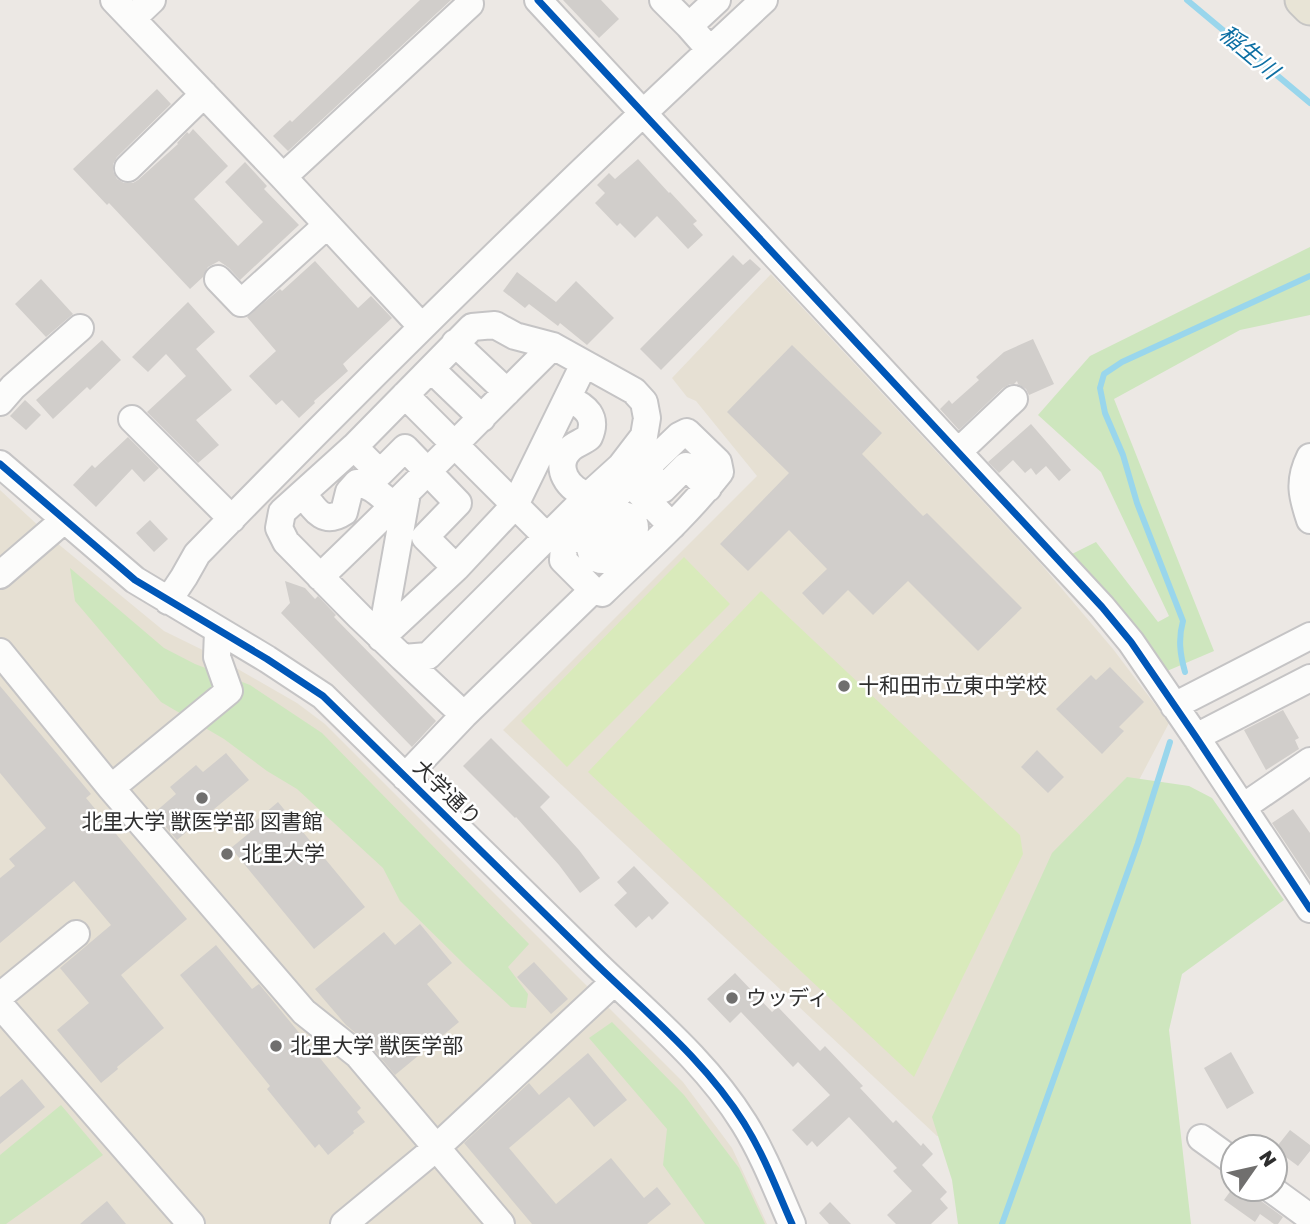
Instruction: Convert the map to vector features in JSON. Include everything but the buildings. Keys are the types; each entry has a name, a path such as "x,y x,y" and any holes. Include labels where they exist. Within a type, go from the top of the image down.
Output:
{"main road":[{"path":"1302,0 1310,8"}],"street":[{"path":"152,0 123,9 422,327"},
{"path":"538,0 1101,607 1130,642 1196,737 1310,909"},
{"path":"663,0 710,50"},
{"path":"689,26 717,0"},
{"path":"168,601 197,555 422,327 643,112 764,0"},
{"path":"283,177 470,4"},
{"path":"128,168 204,94"},
{"path":"218,279 241,303 327,225"},
{"path":"403,658 428,656 621,466 644,436 647,418 644,401 634,391 553,346 515,336 495,325 472,327 354,447 282,512 279,528 286,542 381,638 464,715"},
{"path":"0,402 13,387 80,328"},
{"path":"455,343 472,376 482,418"},
{"path":"320,578 553,346"},
{"path":"381,638 457,568 515,505 584,364"},
{"path":"431,369 472,376 507,392"},
{"path":"405,395 547,537"},
{"path":"959,451 1014,398"},
{"path":"568,399 581,404 589,412 592,423 589,437 569,450 561,466 569,484 582,494 589,495"},
{"path":"132,419 232,519"},
{"path":"687,432 718,462 720,472 672,526 602,593 588,574 563,560 564,546 637,476 679,436 687,432"},
{"path":"354,447 380,473 405,448 458,503 425,537 457,568"},
{"path":"1310,457 1302,494 1310,520"},
{"name":"大学通り","path":"0,464 135,580 323,696 614,982 676,1039 721,1090 744,1123 792,1224"},
{"path":"637,476 640,510"},
{"path":"303,493 315,511 326,518 337,517 344,512 349,492 357,483 401,500"},
{"path":"381,638 401,500"},
{"path":"405,777 464,715 588,574 590,542 596,536 604,534 612,537 608,530 609,522 615,516 640,510 672,526"},
{"path":"0,575 64,520"},
{"path":"111,788 229,691 217,657 218,631"},
{"path":"1174,706 1310,636"},
{"path":"0,652 111,788 304,1012 358,1055 501,1224"},
{"path":"1196,737 1310,678"},
{"path":"1243,807 1310,761"},
{"path":"76,934 2,992 191,1224"},
{"path":"344,1224 436,1148 614,982"},
{"path":"1201,1138 1219,1151"},
{"path":"1288,1203 1307,1218"}],"shaded area":[{"name":"十和田市立東中学校","path":"771,274 1040,563 1113,649 1169,723 1129,799 972,1138 937,1136 503,730 757,476 696,401 687,397 672,378"},
{"name":"北里大学","path":"0,490 57,543 164,631 217,657 297,703 325,724 683,1082 732,1148 767,1224 0,1224"}],"green space":[{"path":"1310,247 1310,315 1240,330 1114,399 1214,651 1167,671 1072,554 1096,542 1158,622 1169,616 1101,472 1038,415 1090,356"},
{"path":"684,557 730,604 567,767 521,721"},
{"path":"70,568 164,648 195,664 250,685 322,733 529,944 508,967 528,994 526,1008 511,1007 466,966 400,901 383,868 297,789 267,771 224,739 161,702 75,601"},
{"path":"761,591 1020,835 1023,854 914,1077 588,772"},
{"path":"1127,777 1189,786 1212,798 1284,900 1182,974 1169,1030 1191,1224 958,1224 952,1180 932,1117 1052,853"},
{"path":"612,1022 684,1095 739,1168 765,1224 705,1224 663,1165 667,1129 589,1038"},
{"path":"61,1105 103,1155 6,1224 0,1224 0,1155"}],"waterway":[{"name":"稲生川","path":"1187,0 1310,103"},
{"path":"1185,672 1180,646 1183,621 1137,503 1123,455 1105,413 1100,388 1104,374 1122,362 1310,276"},
{"path":"1002,1224 1138,843 1170,742"}],"cycle path":[{"path":"538,0 1102,607 1131,642 1310,909"},
{"path":"0,464 135,580 323,696 693,1057 744,1123 792,1224"}],"place":[{"name":"十和田市立東中学校","path":"844,686"},
{"name":"北里大学 獣医学部 図書館","path":"202,798"},
{"name":"北里大学","path":"227,854"},
{"name":"ウッディ","path":"732,998"},
{"name":"北里大学 獣医学部","path":"276,1046"}]}
